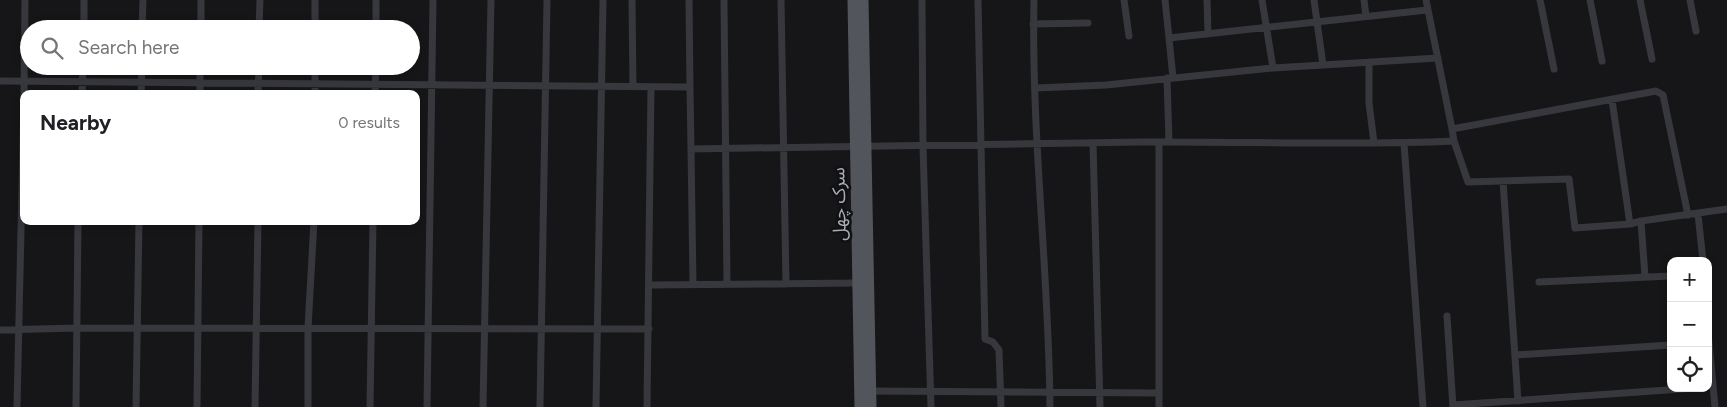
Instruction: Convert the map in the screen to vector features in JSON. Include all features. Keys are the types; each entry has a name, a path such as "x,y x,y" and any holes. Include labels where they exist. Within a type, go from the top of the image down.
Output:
{"main road":[{"name":"سرک چهل","path":"853,0 861,148 858,283 865,391 860,407"},
{"path":"864,0 861,148 865,391 871,407"}],"street":[{"path":"25,0 25,20"},
{"path":"84,0 84,20"},
{"path":"142,20 143,0"},
{"path":"201,0 201,20"},
{"path":"259,20 260,0"},
{"path":"315,0 315,20"},
{"path":"376,0 376,20"},
{"path":"428,407 434,0"},
{"path":"483,407 490,0"},
{"path":"540,407 547,0"},
{"path":"596,407 603,0"},
{"path":"632,0 633,87"},
{"path":"689,0 693,284"},
{"path":"724,0 728,284"},
{"path":"781,0 782,149 786,284"},
{"path":"922,0 923,147 930,407"},
{"path":"978,0 985,339 993,342 999,350 1000,407"},
{"path":"1034,0 1033,24 1045,251 1050,407"},
{"path":"1124,0 1129,36"},
{"path":"1165,0 1170,38 1170,142"},
{"path":"1207,0 1208,34"},
{"path":"1262,0 1273,68"},
{"path":"1314,0 1324,65"},
{"path":"1364,0 1366,16"},
{"path":"1426,0 1454,141 1468,182 1569,179 1574,228 1630,224 1688,216 1727,208"},
{"path":"1540,0 1554,69"},
{"path":"1590,0 1602,61"},
{"path":"1640,0 1652,59"},
{"path":"1690,0 1696,31"},
{"path":"1170,38 1427,10"},
{"path":"1033,24 1088,23"},
{"path":"1036,88 1106,85 1273,68 1438,58"},
{"path":"1369,62 1369,103 1374,143"},
{"path":"24,75 24,90"},
{"path":"82,90 83,75"},
{"path":"141,75 141,90"},
{"path":"200,75 200,90"},
{"path":"258,75 258,90"},
{"path":"315,75 315,90"},
{"path":"375,90 376,75"},
{"path":"0,81 690,87"},
{"path":"647,407 651,87"},
{"path":"1452,129 1656,91 1663,95 1688,216"},
{"path":"1612,100 1630,224"},
{"path":"691,149 861,148 1159,142 1404,143 1454,141"},
{"path":"1159,142 1159,407"},
{"path":"1093,143 1100,407"},
{"path":"1404,143 1423,407"},
{"path":"1503,181 1518,401"},
{"path":"1698,214 1703,257"},
{"path":"1641,221 1645,277"},
{"path":"18,407 21,225"},
{"path":"76,407 78,225"},
{"path":"136,407 139,225"},
{"path":"197,407 199,225"},
{"path":"255,407 258,225"},
{"path":"308,407 308,328 314,225"},
{"path":"370,407 373,225"},
{"path":"1539,282 1667,276"},
{"path":"650,285 858,283"},
{"path":"1447,316 1453,406 1667,390"},
{"path":"0,330 77,328 649,329"},
{"path":"1515,355 1667,345"},
{"path":"865,391 1159,393"},
{"path":"1712,392 1715,407"}]}
